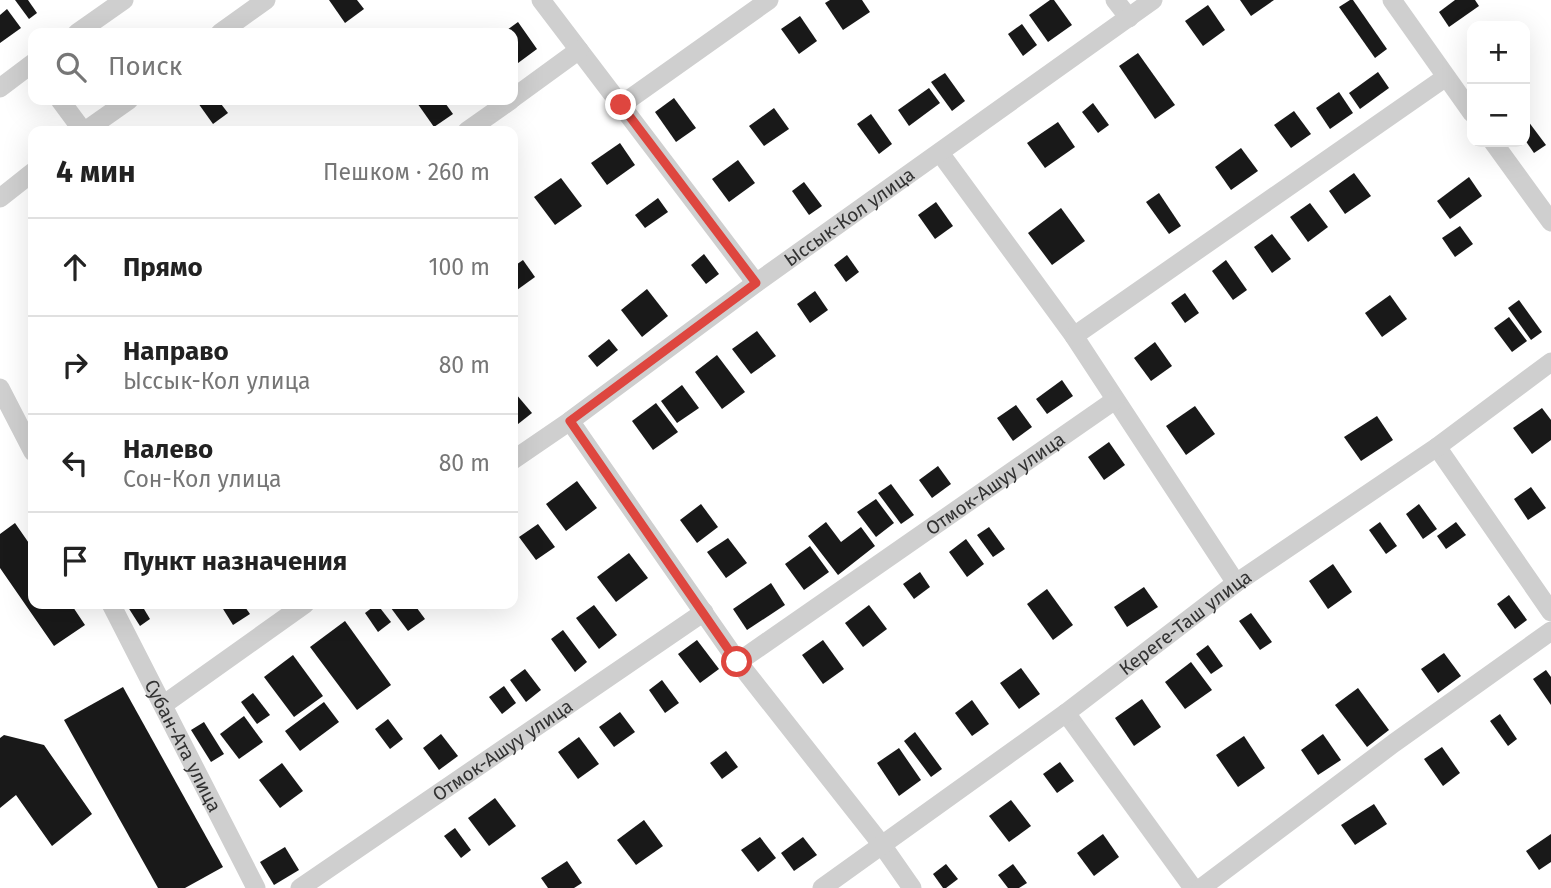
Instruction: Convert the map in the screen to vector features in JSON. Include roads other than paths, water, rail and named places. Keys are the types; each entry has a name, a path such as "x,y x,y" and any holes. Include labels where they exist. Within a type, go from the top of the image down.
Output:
{"street":[{"path":"83,28 124,0"},
{"path":"227,28 266,0"},
{"path":"541,0 756,283"},
{"path":"621,105 769,0"},
{"path":"1115,0 1129,18"},
{"name":"Ыссык-Кол улица","path":"518,457 1153,0"},
{"path":"1392,0 1467,106"},
{"path":"518,95 579,50"},
{"path":"0,88 28,68"},
{"path":"1074,336 1446,76"},
{"path":"64,105 80,126"},
{"path":"91,126 122,105"},
{"path":"474,126 504,105"},
{"path":"1497,147 1551,222"},
{"path":"940,153 1074,336 1236,583"},
{"path":"0,198 28,176"},
{"name":"Кереге-Таш улица","path":"822,888 1066,713 1236,583 1437,447 1551,362"},
{"path":"0,388 28,442"},
{"name":"Отмок-Ашуу улица","path":"737,662 1115,400"},
{"path":"570,421 737,662 882,845 912,888"},
{"path":"1437,447 1551,612"},
{"name":"Субан-Ата улица","path":"114,609 256,888"},
{"path":"163,705 298,609"},
{"name":"Отмок-Ашуу улица","path":"300,888 704,612"},
{"path":"1201,888 1394,743 1551,631"},
{"path":"1066,713 1193,888"}]}
